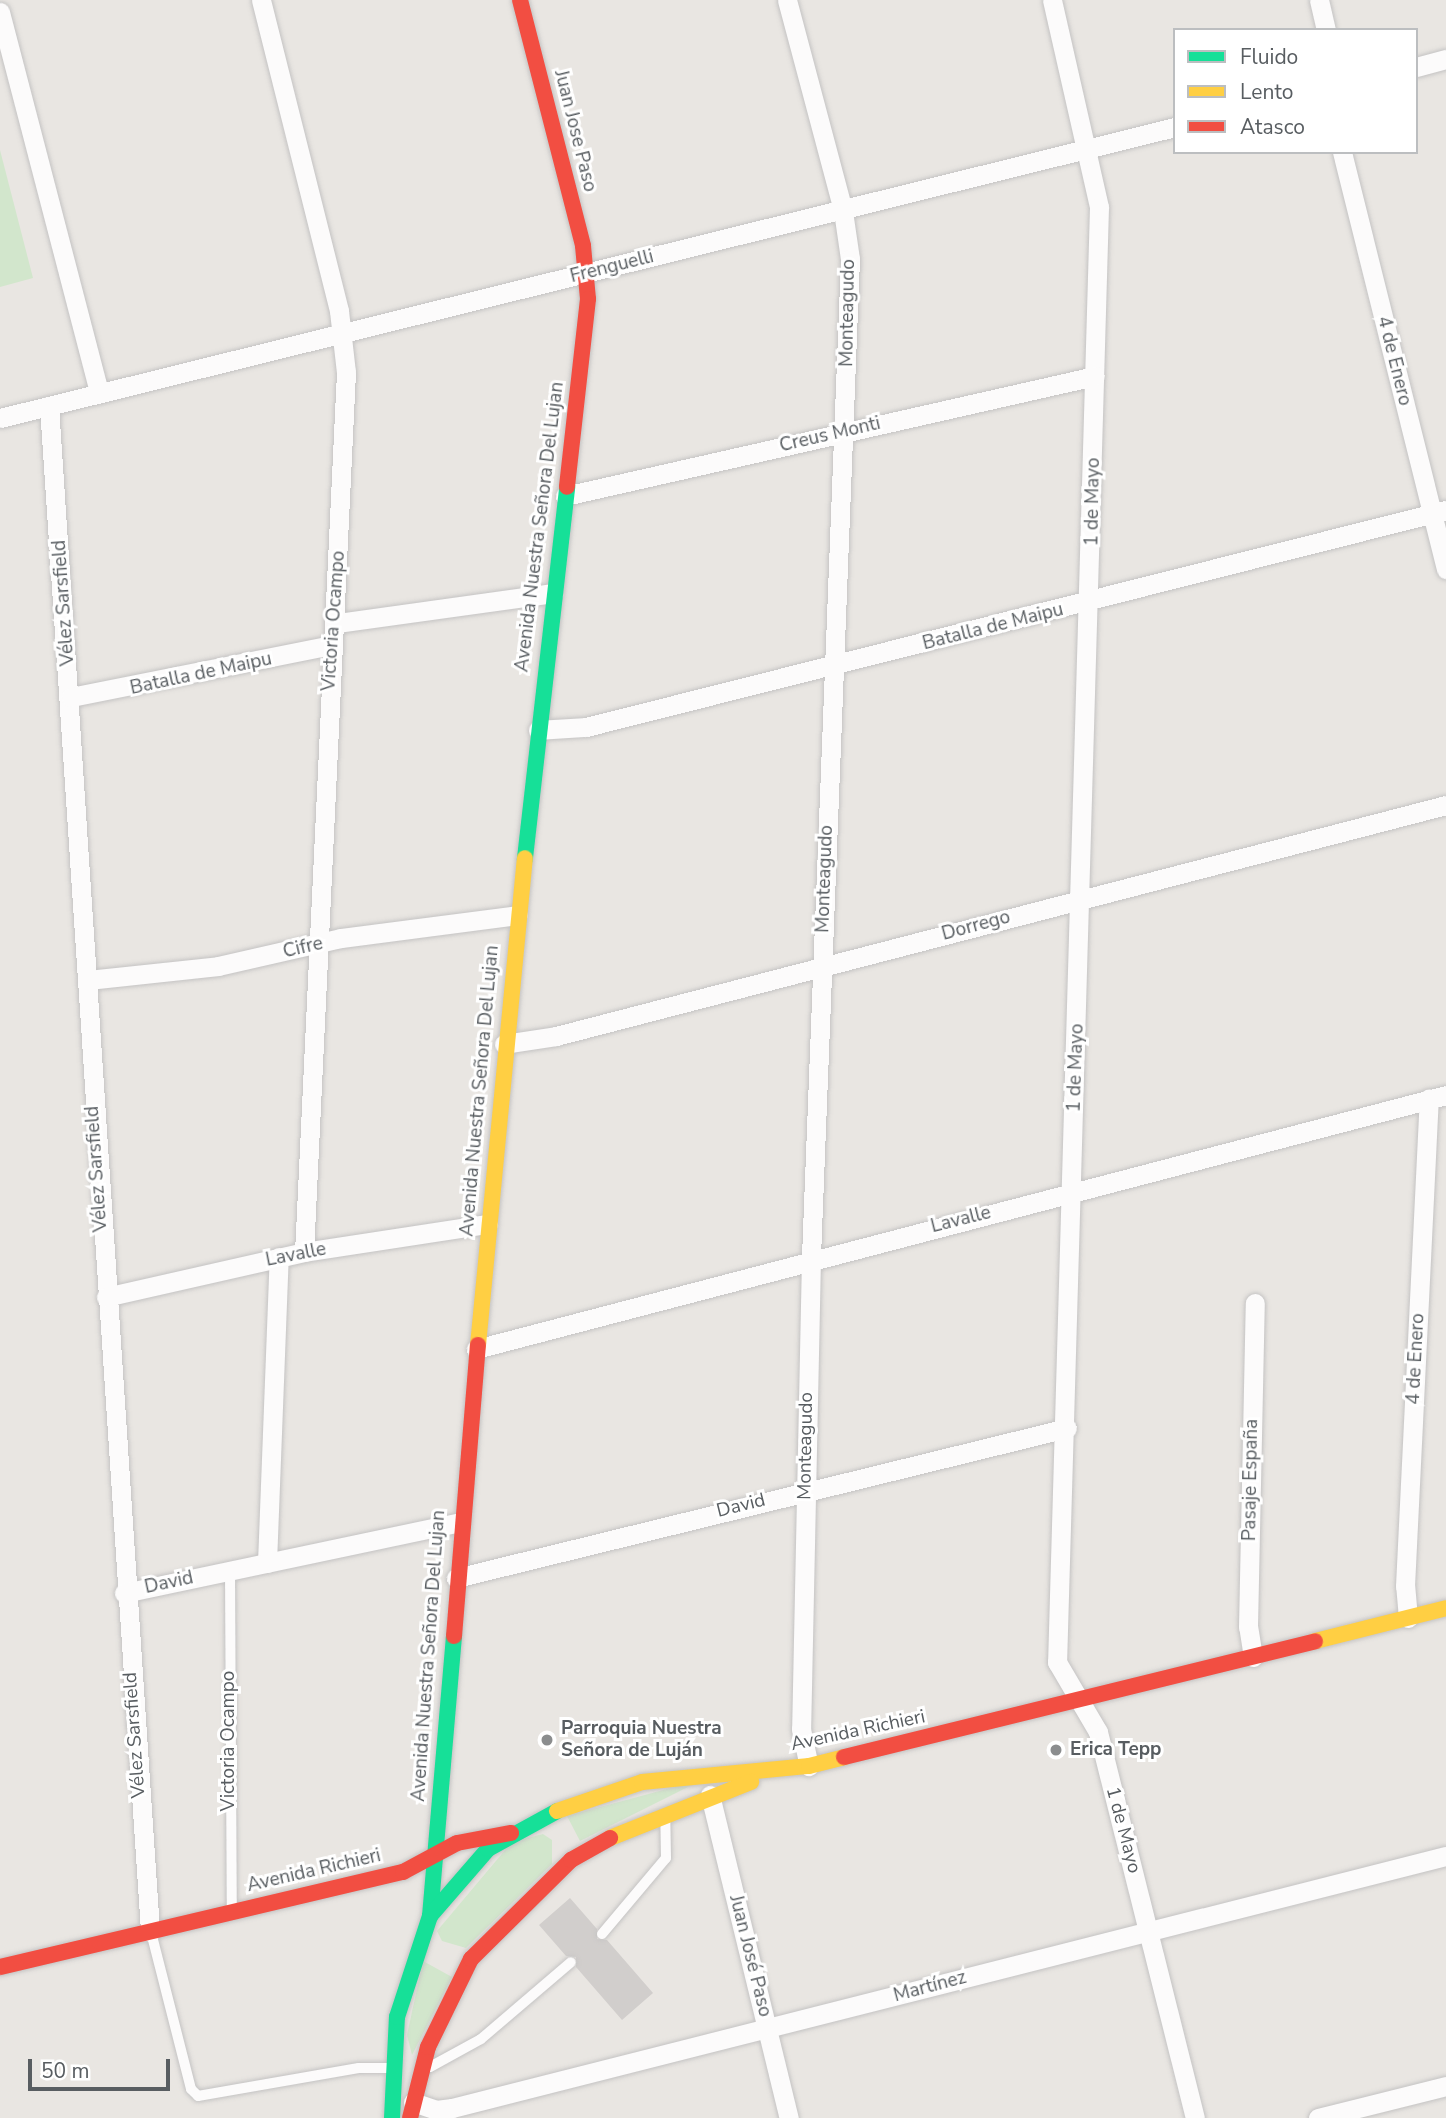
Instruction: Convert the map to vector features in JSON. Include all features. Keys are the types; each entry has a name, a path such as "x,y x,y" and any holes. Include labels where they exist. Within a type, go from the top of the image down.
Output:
{"street":[{"name":"Victoria Ocampo","path":"261,0 344,335 337,623 331,645 304,1252"},
{"name":"Juan Jose Paso","path":"520,0 589,273"},
{"name":"Monteagudo","path":"787,0 843,211 850,260 847,430 832,666 811,1258 802,1767"},
{"name":"1 de Mayo","path":"1052,0 1090,149 1099,206 1091,603 1067,1428 1057,1662 1098,1732 1195,2118"},
{"path":"1318,0 1325,28"},
{"path":"0,12 99,393"},
{"path":"1418,66 1446,59"},
{"name":"Frenguelli","path":"0,418 344,335 1173,128"},
{"name":"4 de Enero","path":"1343,154 1439,511 1446,569"},
{"name":"Avenida Nuestra Señora Del Lujan","path":"427,1923 436,1851 460,1522 504,1044 589,273"},
{"name":"Creus Monti","path":"565,496 1095,376"},
{"name":"Vélez Sarsfield","path":"49,406 71,697 124,1593 150,1932"},
{"name":"Batalla de Maipu","path":"538,730 586,727 1091,603 1439,511"},
{"path":"337,623 553,593"},
{"name":"Batalla de Maipu","path":"71,697 331,645"},
{"name":"Dorrego","path":"504,1044 822,968 1081,898 1446,805"},
{"name":"Cifre","path":"88,980 218,966 317,946 518,915"},
{"name":"4 de Enero","path":"1408,1618 1405,1586 1437,1097"},
{"name":"Lavalle","path":"476,1349 811,1258 1437,1097"},
{"name":"Lavalle","path":"106,1297 304,1252 488,1224"},
{"path":"267,1563 279,1257"},
{"name":"Pasaje España","path":"1252,1657 1248,1627 1255,1304"},
{"name":"David","path":"456,1578 805,1490 1067,1428"},
{"name":"David","path":"124,1593 460,1522"},
{"name":"Avenida Richieri","path":"0,1967 403,1872 436,1851 513,1832 549,1815 642,1782 802,1767 1079,1701 1446,1608"},
{"path":"412,2110 419,2071 471,1959 571,1860 664,1813 710,1795 802,1767"},
{"name":"Juan José Paso","path":"710,1795 789,2118"},
{"path":"549,1815 570,1835 571,1860"},
{"path":"392,2118 397,2017 427,1923 471,1864 513,1832"},
{"name":"Martínez","path":"412,2110 452,2108 768,2030 1149,1929 1446,1856"},
{"path":"427,1923 445,1961 471,1959"},
{"path":"1318,2118 1446,2086"}],"lane":[{"name":"Victoria Ocampo","path":"230,1570 233,1911"},
{"path":"602,1934 666,1858 669,1838 664,1813"},
{"path":"150,1932 187,2077 198,2096 359,2067 393,2068"},
{"path":"419,2071 481,2039 571,1962"}],"green space":[{"path":"0,150 33,278 0,287"},
{"path":"704,1779 580,1841 567,1816"},
{"path":"543,1834 552,1840 552,1864 466,1948 442,1941 437,1931 512,1842"},
{"path":"423,1961 452,1977 412,2055 407,2035"}],"building":[{"path":"570,1898 597,1929 597,1939 607,1940 653,1993 622,2020 576,1967 576,1957 566,1956 539,1925"}],"traffic: fast":[{"path":"525,858 567,487"},
{"path":"430,1916 454,1636"},
{"path":"392,2118 397,2017 430,1916 488,1849 557,1811"}],"traffic: slow":[{"path":"478,1345 525,858"},
{"path":"1315,1641 1446,1608"},
{"path":"557,1811 642,1782 809,1766 844,1757"},
{"path":"610,1838 751,1782"}],"traffic: jam":[{"path":"520,0 583,246 588,299 567,487"},
{"path":"454,1636 478,1345"},
{"path":"844,1757 1315,1641"},
{"path":"0,1967 403,1872 457,1843 511,1833"},
{"path":"410,2118 428,2047 471,1959 571,1860 610,1838"}],"place":[{"name":"Parroquia Nuestra Señora de Luján","path":"547,1740"},
{"name":"Erica Tepp","path":"1056,1750"}]}
